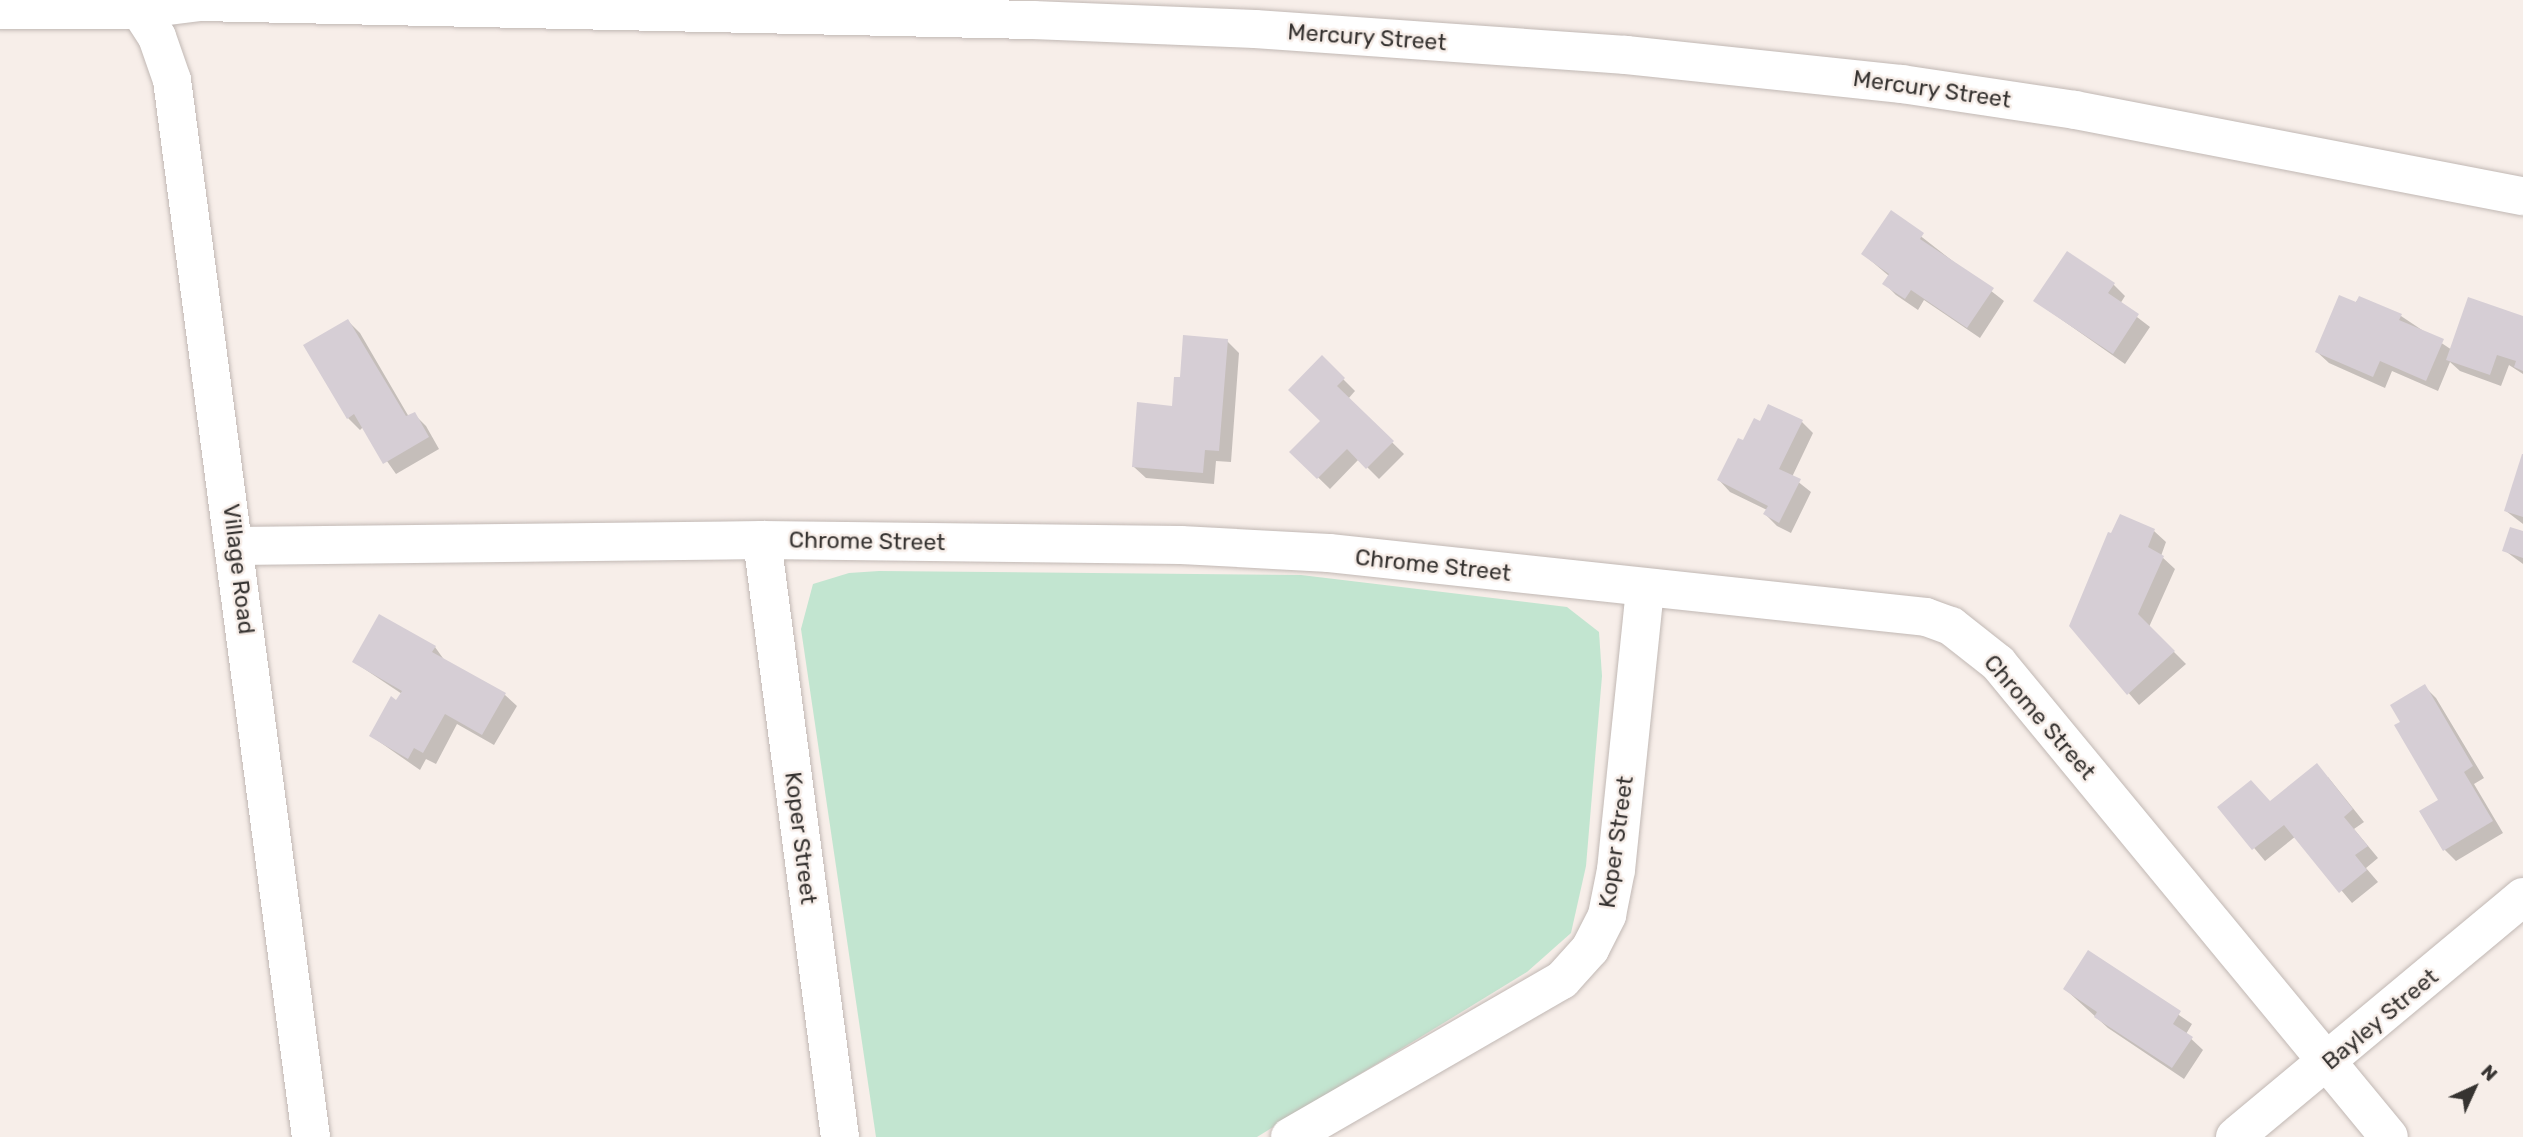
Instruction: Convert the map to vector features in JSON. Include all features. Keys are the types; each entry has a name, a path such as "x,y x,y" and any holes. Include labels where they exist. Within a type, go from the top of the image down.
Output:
{"street":[{"name":"Mercury Street","path":"0,10 197,1 1033,20 1254,15 1902,84 2075,110 2523,196"},
{"name":"Village Road","path":"135,5 157,37 172,79 236,546 311,1137"},
{"name":"Chrome Street","path":"236,546 762,540 1194,545 1329,553 1901,612 1951,626 1976,643 1998,663 2389,1137"},
{"name":"Koper Street","path":"762,540 840,1137"},
{"name":"Koper Street","path":"1290,1137 1562,980 1590,949 1606,915 1616,870 1645,587"},
{"name":"Bayley Street","path":"2235,1137 2328,1064 2523,897"}],"green space":[{"path":"879,571 1301,575 1567,607 1599,632 1602,676 1586,866 1571,933 1527,972 1257,1137 876,1137 801,629 813,584 849,573"}],"building":[{"path":"1891,210 1924,233 1920,239 1994,288 1967,328 1911,290 1905,299 1882,284 1889,274 1861,254"},
{"path":"2067,251 2115,283 2108,293 2139,314 2113,354 2033,301"},
{"path":"2339,295 2356,302 2359,296 2402,314 2399,320 2444,339 2426,381 2380,361 2373,377 2315,352"},
{"path":"2468,297 2523,316 2523,371 2514,367 2516,361 2497,355 2490,375 2446,360"},
{"path":"348,319 406,416 415,412 429,437 383,464 354,414 347,419 303,345"},
{"path":"1183,335 1228,339 1219,451 1205,450 1203,473 1132,467 1137,402 1172,406 1174,377 1180,377"},
{"path":"1322,355 1345,378 1337,386 1394,441 1366,469 1347,449 1317,479 1289,452 1320,421 1288,390"},
{"path":"1768,404 1803,420 1779,469 1801,479 1779,523 1763,514 1768,506 1717,480 1738,438 1743,440 1754,418 1760,421"},
{"path":"2523,454 2523,517 2504,511"},
{"path":"2120,514 2155,529 2148,547 2164,556 2138,614 2175,651 2127,695 2069,626 2108,532 2111,533"},
{"path":"2510,527 2523,531 2523,558 2502,551"},
{"path":"379,614 436,646 432,652 506,693 482,735 445,714 423,753 414,748 408,759 369,736 391,696 396,700 402,691 352,662"},
{"path":"2425,684 2473,766 2464,772 2493,821 2443,851 2419,811 2438,800 2394,725 2400,722 2390,705"},
{"path":"2317,763 2353,809 2344,817 2368,846 2355,855 2367,870 2339,893 2284,825 2252,850 2217,807 2251,780 2270,801"},
{"path":"2088,950 2181,1011 2173,1024 2193,1037 2172,1068 2094,1017 2097,1012 2063,989"}]}
